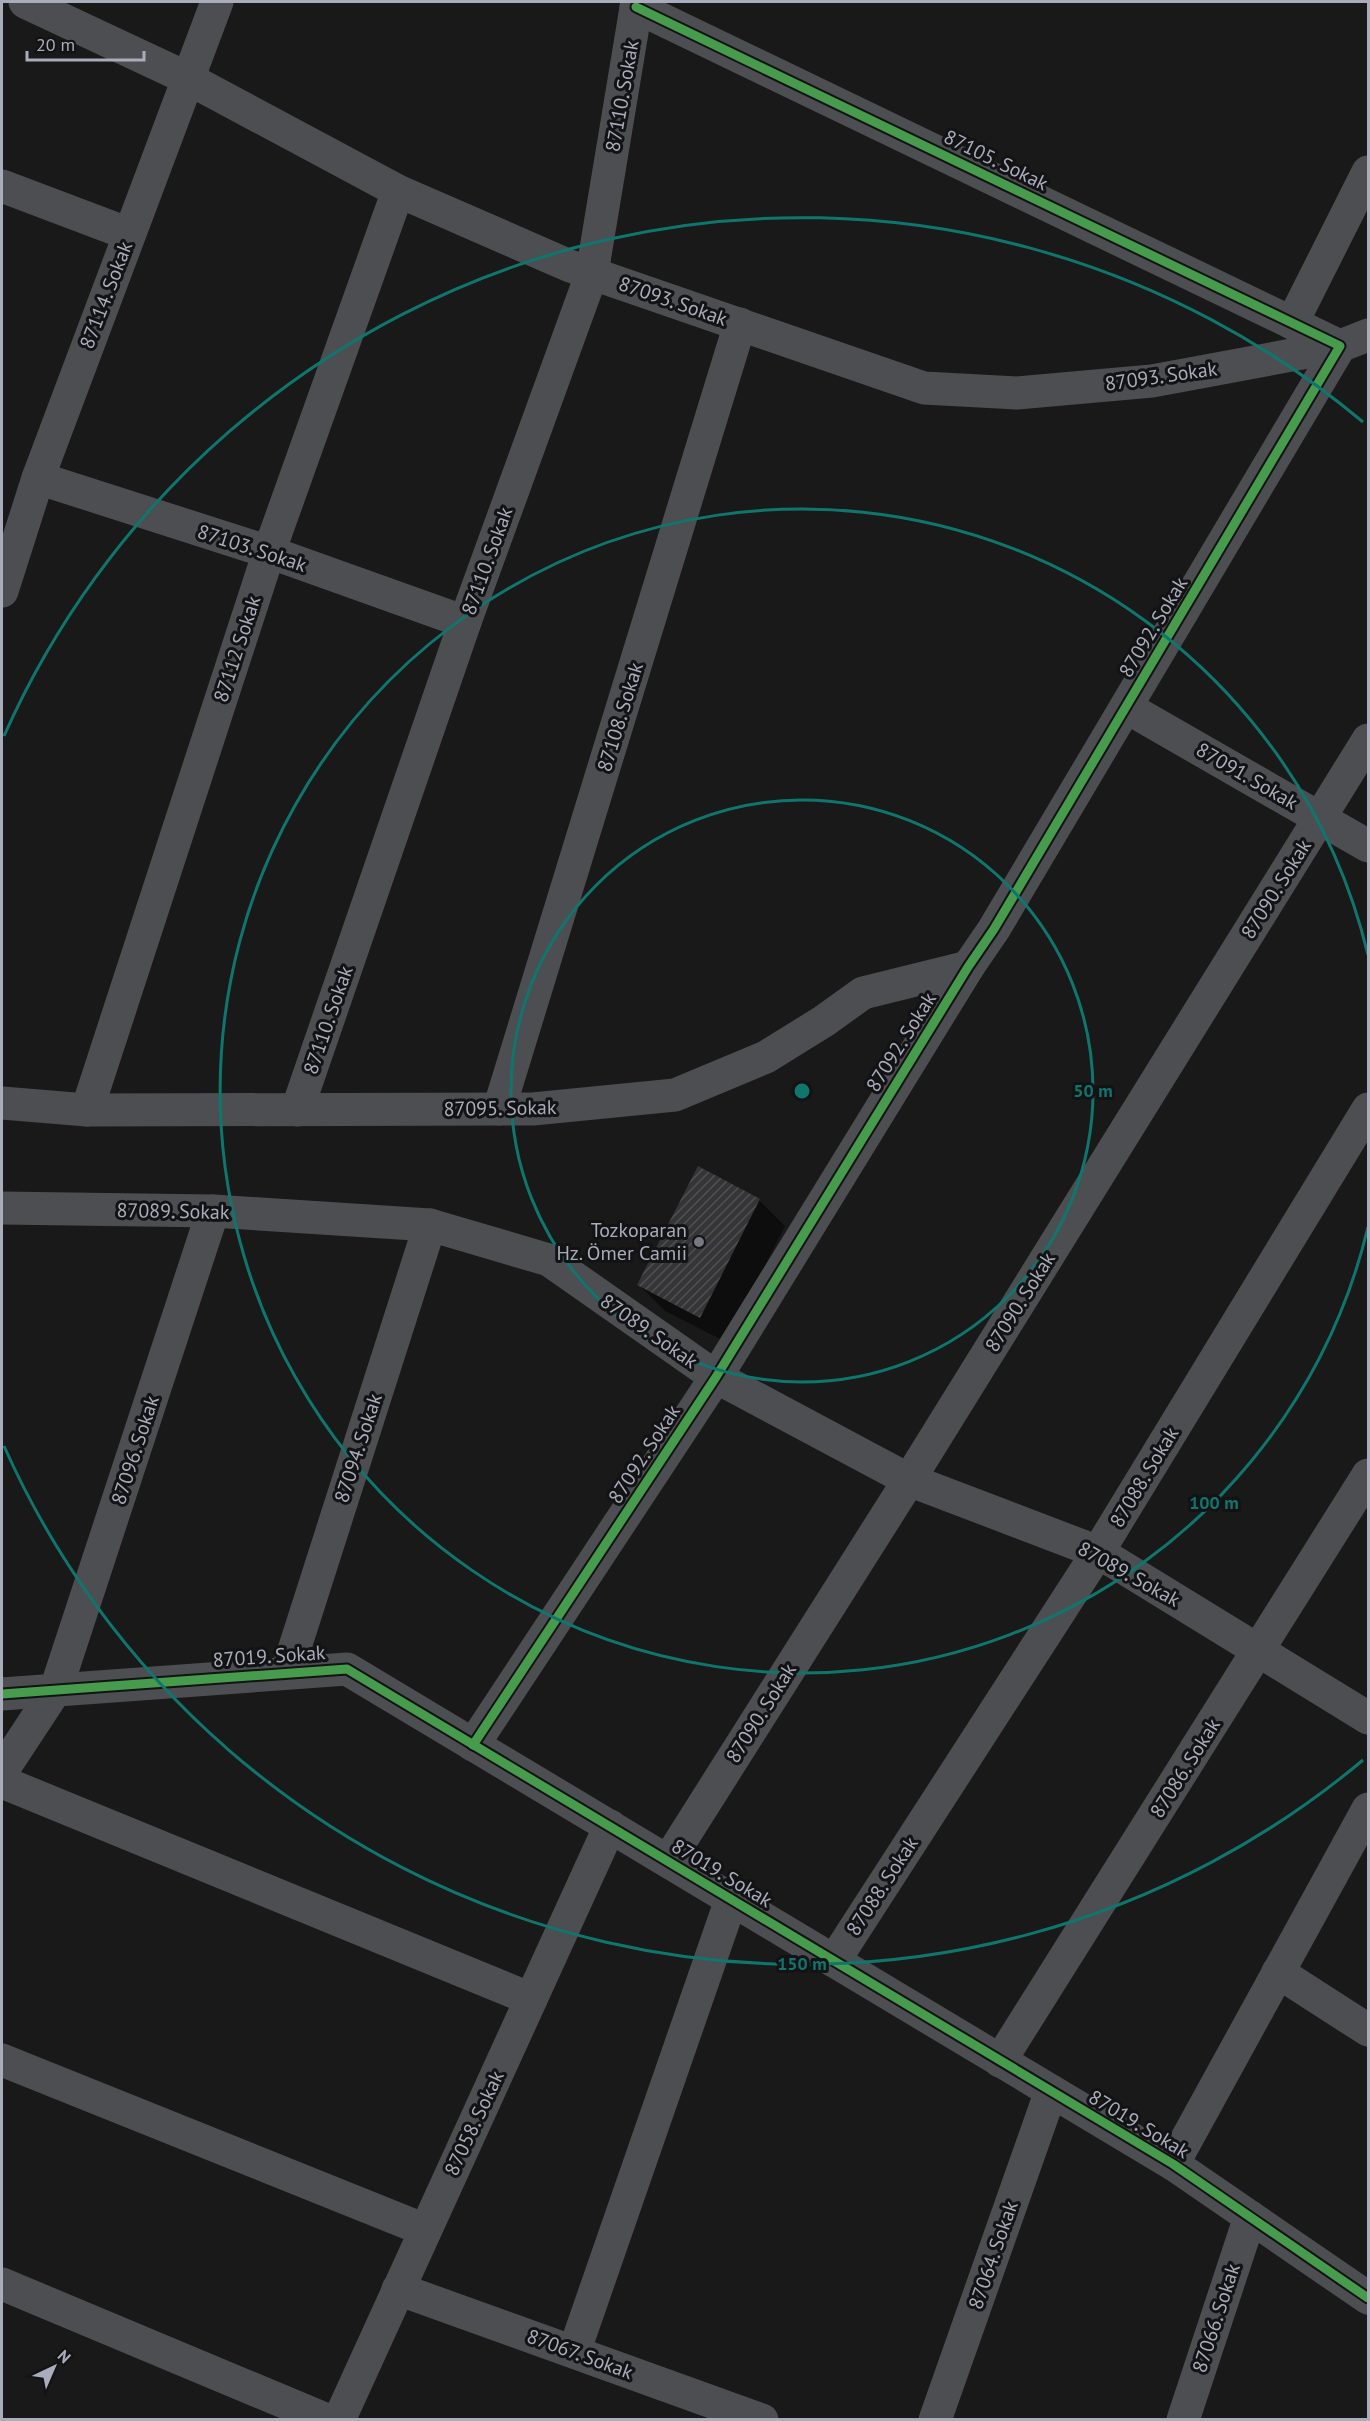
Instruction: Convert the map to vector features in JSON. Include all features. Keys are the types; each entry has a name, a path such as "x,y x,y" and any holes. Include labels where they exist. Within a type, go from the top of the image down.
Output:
{"street":[{"name":"87093. Sokak","path":"24,2 187,78 398,190 570,266 924,388 1017,393 1152,381 1354,340"},
{"name":"87114. Sokak","path":"2,591 38,478 217,2"},
{"name":"87110. Sokak","path":"297,1110 465,622 592,273 637,4"},
{"name":"87105. Sokak","path":"637,4 1292,323 1354,340"},
{"path":"1292,323 1368,172"},
{"path":"2,186 129,234"},
{"name":"87112 Sokak","path":"87,1110 269,552 398,190"},
{"name":"87108. Sokak","path":"499,1109 740,324"},
{"name":"87092. Sokak","path":"473,1745 716,1377 968,967 994,929 1126,707 1354,340"},
{"name":"87103. Sokak","path":"38,478 269,552 465,622"},
{"name":"87091. Sokak","path":"1126,707 1368,846"},
{"name":"87090. Sokak","path":"668,1861 909,1480 1368,740"},
{"name":"87095. Sokak","path":"2,1103 87,1110 533,1109 675,1095 766,1057 825,1021 863,993 968,967"},
{"name":"87088. Sokak","path":"834,1961 1098,1551 1368,1109"},
{"name":"87089. Sokak","path":"2,1210 213,1211 430,1225 549,1260 716,1377 909,1480 1098,1551 1368,1718"},
{"name":"87096. Sokak","path":"2,1771 56,1689 213,1211"},
{"name":"87094. Sokak","path":"287,1671 430,1225"},
{"name":"87086. Sokak","path":"1000,2061 1368,1475"},
{"name":"87019. Sokak","path":"2,1694 287,1671 347,1669 1173,2164 1368,2298"},
{"path":"2,1782 531,1999"},
{"path":"1173,2164 1368,1809"},
{"name":"87058. Sokak","path":"339,2420 610,1826"},
{"path":"574,2352 732,1900"},
{"path":"1278,1972 1368,2030"},
{"path":"2,2060 425,2230"},
{"name":"87064. Sokak","path":"935,2420 1051,2091"},
{"name":"87066. Sokak","path":"1183,2420 1250,2217"},
{"path":"2,2284 327,2420"},
{"name":"87067. Sokak","path":"398,2289 762,2420"}],"building":[{"name":"Tozkoparan Hz. Ömer Camii","path":"698,1166 760,1199 700,1318 637,1285"}],"cycle path":[{"path":"473,1745 716,1377 968,967 994,929 1340,346 636,7"},
{"path":"2,1694 347,1669 1173,2164 1368,2298"}],"place":[{"name":"Tozkoparan Hz. Ömer Camii","path":"699,1242"}]}
